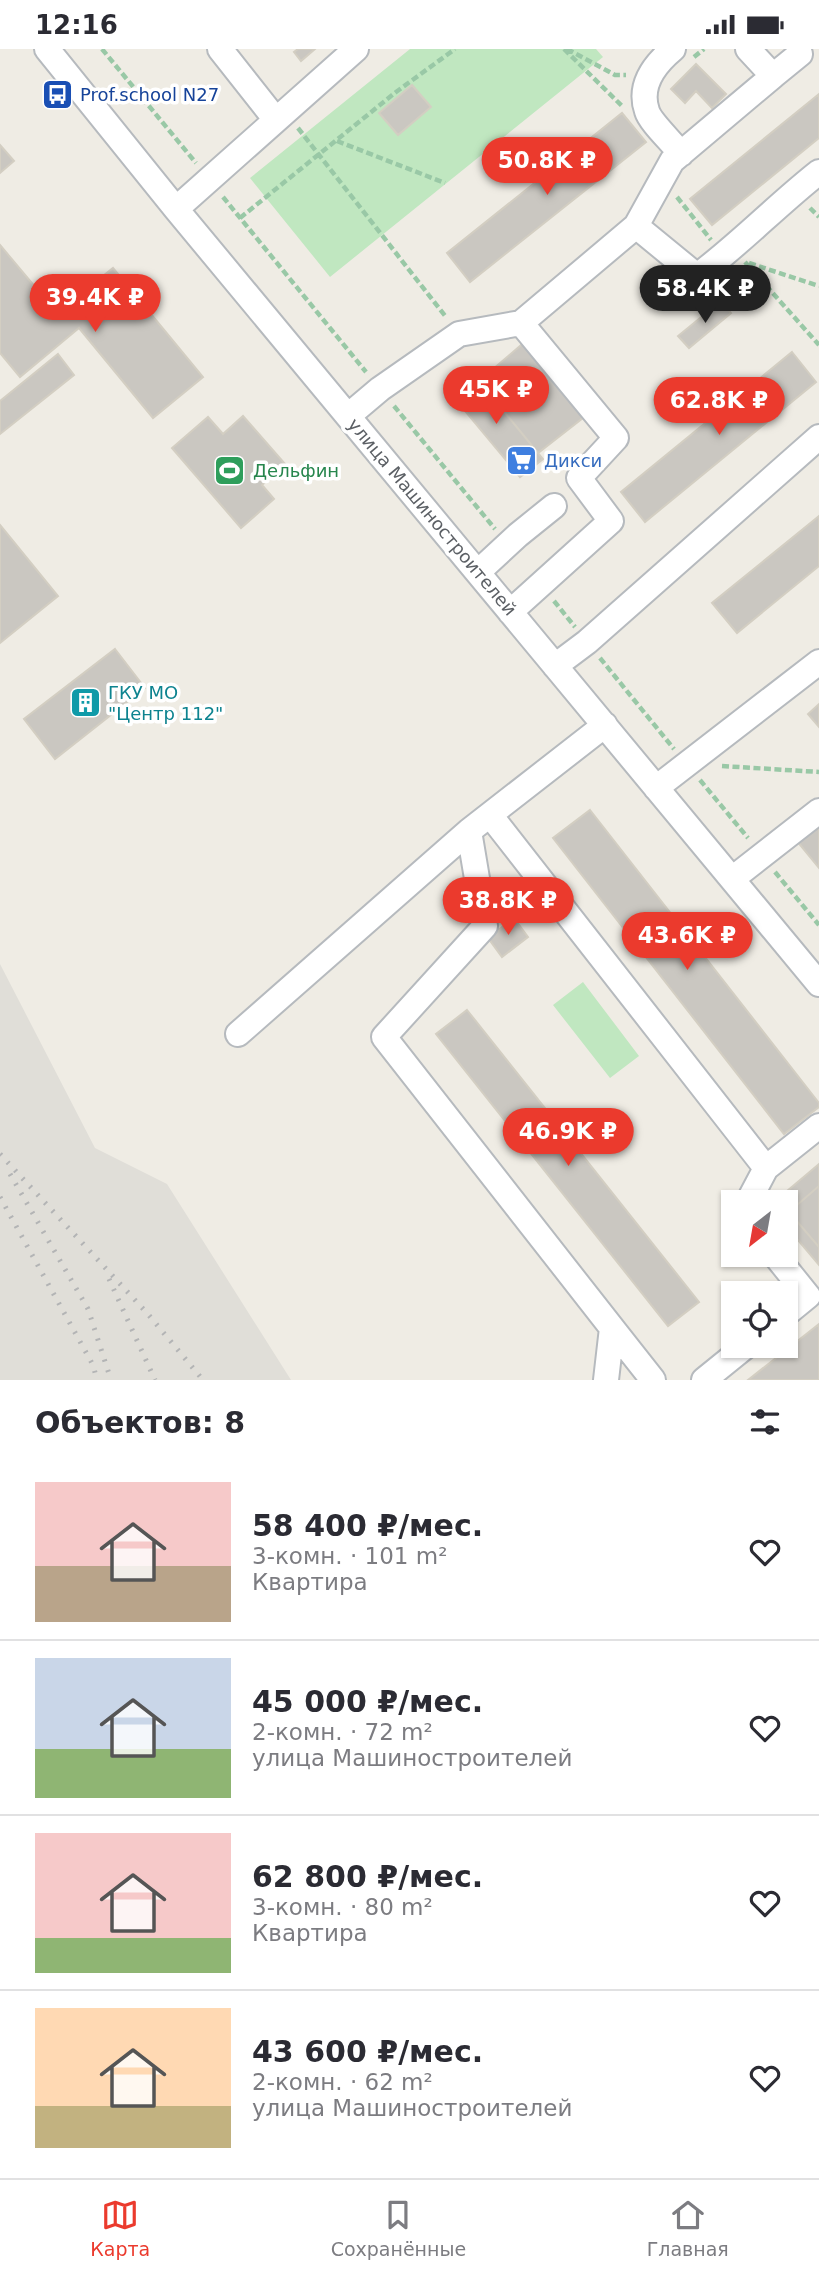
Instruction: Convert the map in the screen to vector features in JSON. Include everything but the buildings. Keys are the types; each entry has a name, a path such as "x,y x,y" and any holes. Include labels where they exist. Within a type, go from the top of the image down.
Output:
{"street":[{"name":"улица Машиностроителей","path":"47,49 819,984"},
{"path":"220,49 281,116"},
{"path":"177,209 356,49"},
{"path":"673,49 652,70 645,90 647,112 677,157"},
{"path":"748,49 773,76"},
{"path":"348,416 459,334 521,323 636,226 677,157 800,54"},
{"path":"636,226 697,276 723,257 819,172"},
{"path":"510,612 611,521 579,478 616,438 521,323"},
{"path":"555,666 587,642 819,437"},
{"path":"478,572 554,506"},
{"path":"656,787 819,662"},
{"path":"238,1034 469,831 605,725"},
{"path":"732,879 819,811"},
{"path":"490,815 766,1168"},
{"path":"469,831 485,926 384,1037 653,1380"},
{"path":"754,1190 766,1168 819,1126"},
{"path":"785,1267 796,1281"},
{"path":"798,1284 808,1296 798,1304"},
{"path":"606,1380 612,1328"},
{"path":"704,1380 731,1358"}],"path":[{"path":"102,49 508,546"},
{"path":"240,218 396,92 455,49"},
{"path":"564,49 624,107"},
{"path":"281,116 320,155 459,334"},
{"path":"337,141 445,183"},
{"path":"677,157 670,188 723,257 819,286"},
{"path":"748,263 819,345"},
{"path":"541,585 819,925"},
{"path":"687,764 819,772"}],"shaded area":[{"path":"0,964 95,1148 167,1184 291,1380 0,1380"}],"green space":[{"path":"410,49 596,49 603,57 330,277 250,178"},
{"path":"583,982 639,1056 610,1078 553,1005"}],"railway":[{"path":"0,1154 147,1313 203,1380"},
{"path":"10,1174 88,1309 111,1380"},
{"path":"0,1197 93,1365 97,1380"},
{"path":"109,1279 155,1380"}],"place":[{"name":"Prof.school N27","path":"57,95"},
{"name":"Дикси","path":"521,461"},
{"name":"Дельфин","path":"230,471"},
{"name":"ГКУ МО \"Центр 112\"","path":"85,703"}]}
